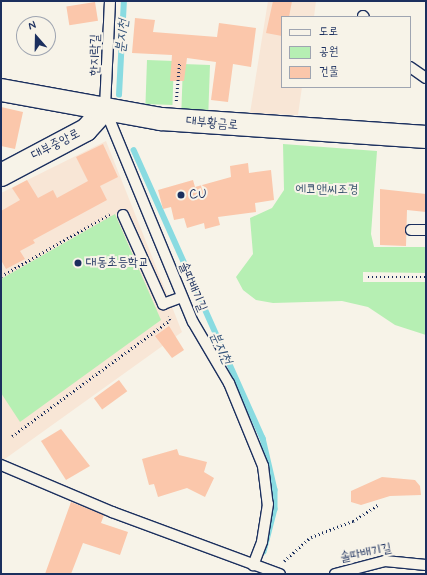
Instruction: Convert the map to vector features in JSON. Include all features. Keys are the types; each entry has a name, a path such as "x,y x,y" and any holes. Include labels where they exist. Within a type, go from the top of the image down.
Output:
{"main road":[{"name":"대부황금로","path":"1,90 105,109 204,123 426,137"},
{"name":"대부중앙로","path":"1,175 86,130 105,109"}],"lane":[{"name":"한지락길","path":"105,109 110,1"},
{"path":"411,68 426,78"},
{"name":"솔따배기길","path":"105,109 182,297 249,424 263,466 268,504 262,542 253,565"},
{"path":"123,215 163,304 182,297"},
{"path":"411,230 426,230"},
{"path":"1,465 112,512 278,574"},
{"name":"솔따배기길","path":"335,574 385,561 426,565"}],"path":[{"path":"176,110 179,63"},
{"path":"1,276 120,208 123,215"},
{"path":"368,277 426,277"},
{"path":"12,436 170,320 163,304"},
{"path":"278,574 297,546 353,521 379,504"}],"shaded area":[{"path":"268,1 316,1 314,16 281,16 281,88 302,88 298,115 250,113"},
{"name":"대동초등학교","path":"106,141 182,332 2,461 1,193"}],"green space":[{"path":"147,60 174,61 172,105 145,104"},
{"path":"183,64 210,65 208,110 181,109"},
{"name":"에코앤씨조경","path":"283,144 377,151 371,234 374,247 426,247 426,273 363,272 363,282 426,282 426,335 395,325 368,307 342,301 273,303 256,300 243,290 236,277 253,254 250,218 272,208 284,190"},
{"path":"115,214 161,320 20,422 1,393 1,279"}],"building":[{"path":"273,1 292,1 289,16 281,16 281,36 266,33"},
{"path":"95,2 98,21 69,25 66,7"},
{"path":"135,18 155,20 153,32 217,37 219,23 256,28 251,67 233,64 228,102 211,100 216,62 187,58 184,81 170,81 172,55 132,53"},
{"path":"1,107 23,112 15,149 1,146"},
{"path":"103,144 118,177 100,186 107,200 33,240 35,243 20,251 25,259 6,269 1,260 1,211 20,200 12,188 27,180 38,198 53,190 57,198 88,181 76,157"},
{"path":"248,163 249,173 271,170 274,200 255,203 256,212 218,217 220,225 205,229 204,223 187,228 184,218 174,220 171,207 163,209 158,190 193,180 195,187 231,177 230,166"},
{"path":"380,189 426,194 426,212 407,210 406,246 380,245"},
{"path":"169,326 184,350 172,358 155,336"},
{"path":"119,380 127,391 102,410 94,398"},
{"path":"61,429 90,466 66,480 41,441"},
{"path":"177,449 179,455 207,462 204,472 214,478 205,497 187,488 158,497 154,484 149,485 142,459"},
{"path":"382,477 415,480 420,486 421,495 390,496 361,505 351,502 351,491"},
{"path":"71,502 104,515 101,523 128,532 120,555 83,543 71,574 45,574"}],"waterway":[{"name":"분지천","path":"119,95 124,1"},
{"name":"분지천","path":"134,150 263,438 275,490 275,509 264,552"}],"place":[{"name":"CU","path":"181,195"},
{"name":"대동초등학교","path":"78,263"}]}
